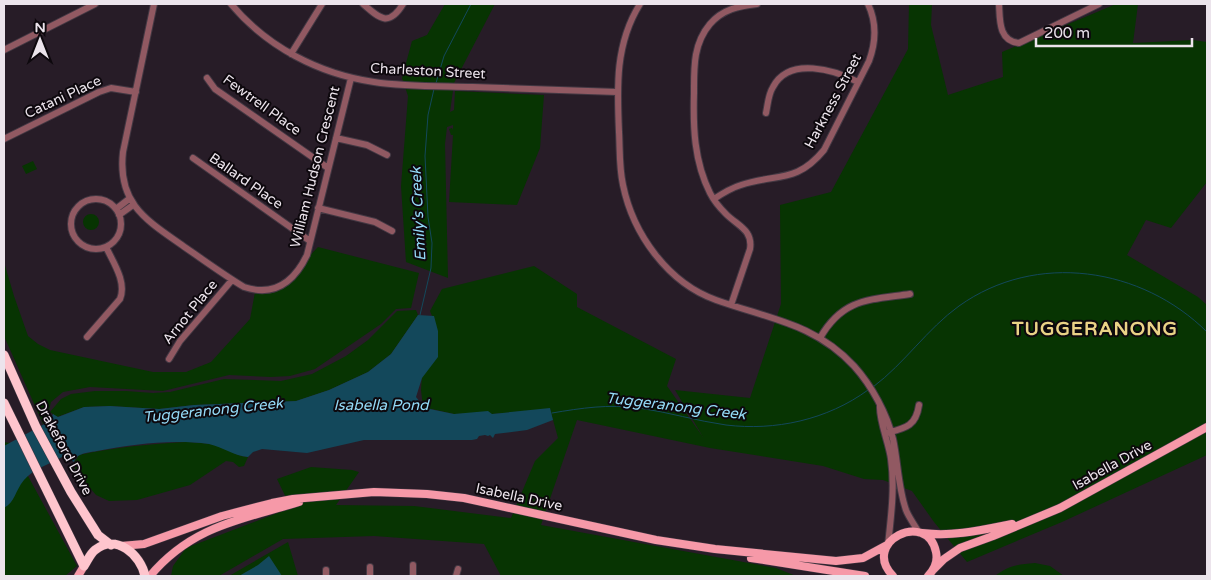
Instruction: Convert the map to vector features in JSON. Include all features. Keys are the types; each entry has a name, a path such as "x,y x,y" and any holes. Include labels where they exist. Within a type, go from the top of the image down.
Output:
{"highway":[{"name":"Drakeford Drive","path":"4,355 36,427 56,466 94,530 115,545 128,549 138,558 145,576"},
{"path":"4,403 85,570"},
{"path":"85,570 91,554 96,549 106,545 115,545"}],"main road":[{"name":"Isabella Drive","path":"931,573 944,559 960,548 1060,508 1207,427"},
{"name":"Isabella Drive","path":"115,545 144,544 222,516 293,499 374,492 427,494 482,501 656,540 751,558 865,576"},
{"name":"Isabella Drive","path":"150,576 173,553 204,532 237,519 315,498"},
{"name":"Isabella Drive","path":"714,550 836,561 863,558 888,545 894,537 911,531 938,535 955,534 1027,521"},
{"path":"919,533 931,541 935,549 936,558 931,573"},
{"path":"888,545 885,561 888,570 893,576"},
{"path":"78,576 85,570"}],"street":[{"path":"4,50 95,4"},
{"name":"William Hudson Crescent","path":"154,4 122,164 123,181 131,202 147,220 244,287 253,290 273,289 283,285 302,266 307,255 351,78"},
{"name":"Charleston Street","path":"231,4 263,36 291,54 320,68 351,78 374,82 443,86 617,92"},
{"path":"291,54 322,4"},
{"path":"363,4 377,16 383,18 394,16 403,4"},
{"path":"640,4 623,44 618,70 617,92 622,180 629,208 642,235 658,258 684,283 699,293 790,323 820,338 842,354 861,374 880,406 880,414 889,433 903,499 907,512 919,533"},
{"path":"731,305 750,249 750,240 744,228 726,214 714,199 703,178 693,120 695,56 703,34 717,17 730,9 757,4"},
{"name":"Harkness Street","path":"714,199 742,184 786,177 807,167 824,150 869,61 875,39 874,21 868,4"},
{"path":"999,4 1003,34 1009,40 1019,43 1099,4"},
{"path":"766,113 768,97 773,85 788,72 804,69 823,69 836,72 858,82"},
{"name":"Fewtrell Place","path":"207,78 215,89 328,168"},
{"name":"Catani Place","path":"4,139 99,92 111,88 136,92"},
{"path":"336,138 367,145 387,155"},
{"name":"Ballard Place","path":"193,158 310,240"},
{"path":"92,200 106,201 117,212 121,226 119,233 115,240 106,247 90,248 80,243 72,232 71,219 80,205 92,200"},
{"path":"117,212 131,202"},
{"path":"318,208 376,222 392,231"},
{"path":"87,337 120,299 122,294 121,281 106,247"},
{"name":"Arnot Place","path":"169,360 180,340 232,280"},
{"path":"820,338 834,318 847,307 866,301 910,294"},
{"path":"889,433 911,424 917,416 919,405"},
{"path":"888,545 893,480 892,447"},
{"path":"413,565 413,576"},
{"path":"370,567 370,576"},
{"path":"456,576 458,568"}],"green space":[{"path":"445,4 495,4 454,83 450,112 454,110 455,91 544,95 540,148 517,205 449,202 453,135 451,135 449,129 452,128 453,130 453,125 447,127 445,144 448,278 406,262 401,186 408,96 402,78 412,41 427,35"},
{"path":"909,4 932,4 931,25 948,95 1003,77 1002,52 1116,4 1138,4 1133,43 1193,40 1207,42 1207,182 1171,228 1146,220 1127,255 1198,297 1207,305 1207,455 1062,522 967,562 934,522 912,491 883,480 864,479 823,466 710,448 577,420 541,525 776,568 796,576 501,576 484,544 374,536 283,539 219,576 171,576 173,566 186,548 291,508 277,479 311,467 359,472 336,505 414,506 511,518 535,461 558,438 550,409 492,414 454,414 423,407 421,390 423,362 434,321 430,311 442,289 534,266 577,294 577,307 676,359 667,386 703,437 675,390 750,398 781,304 780,205 831,192 908,49"},
{"path":"33,161 37,169 26,174 22,166"},
{"path":"91,214 97,216 99,222 97,228 91,230 85,228 83,222 85,216"},
{"path":"318,247 419,273 411,308 396,309 381,324 315,369 290,376 229,375 163,391 90,387 63,392 51,402 49,410 50,421 43,424 4,336 4,262 28,336 38,344 50,350 153,372 186,372 211,362 250,319 255,292 274,293"},
{"path":"416,310 418,315 391,354 368,372 329,390 296,401 194,405 159,409 110,406 84,407 57,417 50,412 61,399 71,394 95,391 170,392 224,379 281,381 312,374 346,356 368,340 397,311"},
{"path":"4,442 10,443 77,566 65,576 4,576"},
{"path":"187,442 215,445 248,457 244,466 239,467 233,462 226,461 190,485 137,500 109,501 96,495 77,473 73,464 79,455 92,452 133,446"},
{"path":"288,542 298,576 229,576"},
{"path":"1035,563 1050,566 1064,576 995,576 1014,566"}],"water":[{"name":"Isabella Pond","path":"418,315 434,316 438,331 438,357 422,378 416,397 425,408 454,414 488,411 492,414 550,408 553,420 527,430 495,434 493,438 490,435 485,435 472,440 364,440 307,453 262,449 253,452 248,457 209,444 167,442 124,446 82,454 74,462 66,457 62,457 42,467 24,480 8,506 4,508 4,446 50,421 53,414 58,417 84,407 110,406 159,409 194,405 296,401 329,390 368,372 391,354"},
{"path":"269,556 282,576 239,576 258,565"}],"waterway":[{"name":"Emily's Creek","path":"436,83 444,56 471,4"},
{"name":"Emily's Creek","path":"420,315 431,268 432,243 428,217 425,156 428,115 434,89"},
{"name":"Tuggeranong Creek","path":"873,387 885,378 947,315 959,306 989,289 1021,278 1054,273 1088,274 1120,281 1152,293 1181,310 1207,332"},
{"name":"Tuggeranong Creek","path":"552,413 617,406 650,410 726,425 763,426 800,421 818,416 835,409 868,390"}],"district":[{"name":"TUGGERANONG","path":"1095,329"}]}
